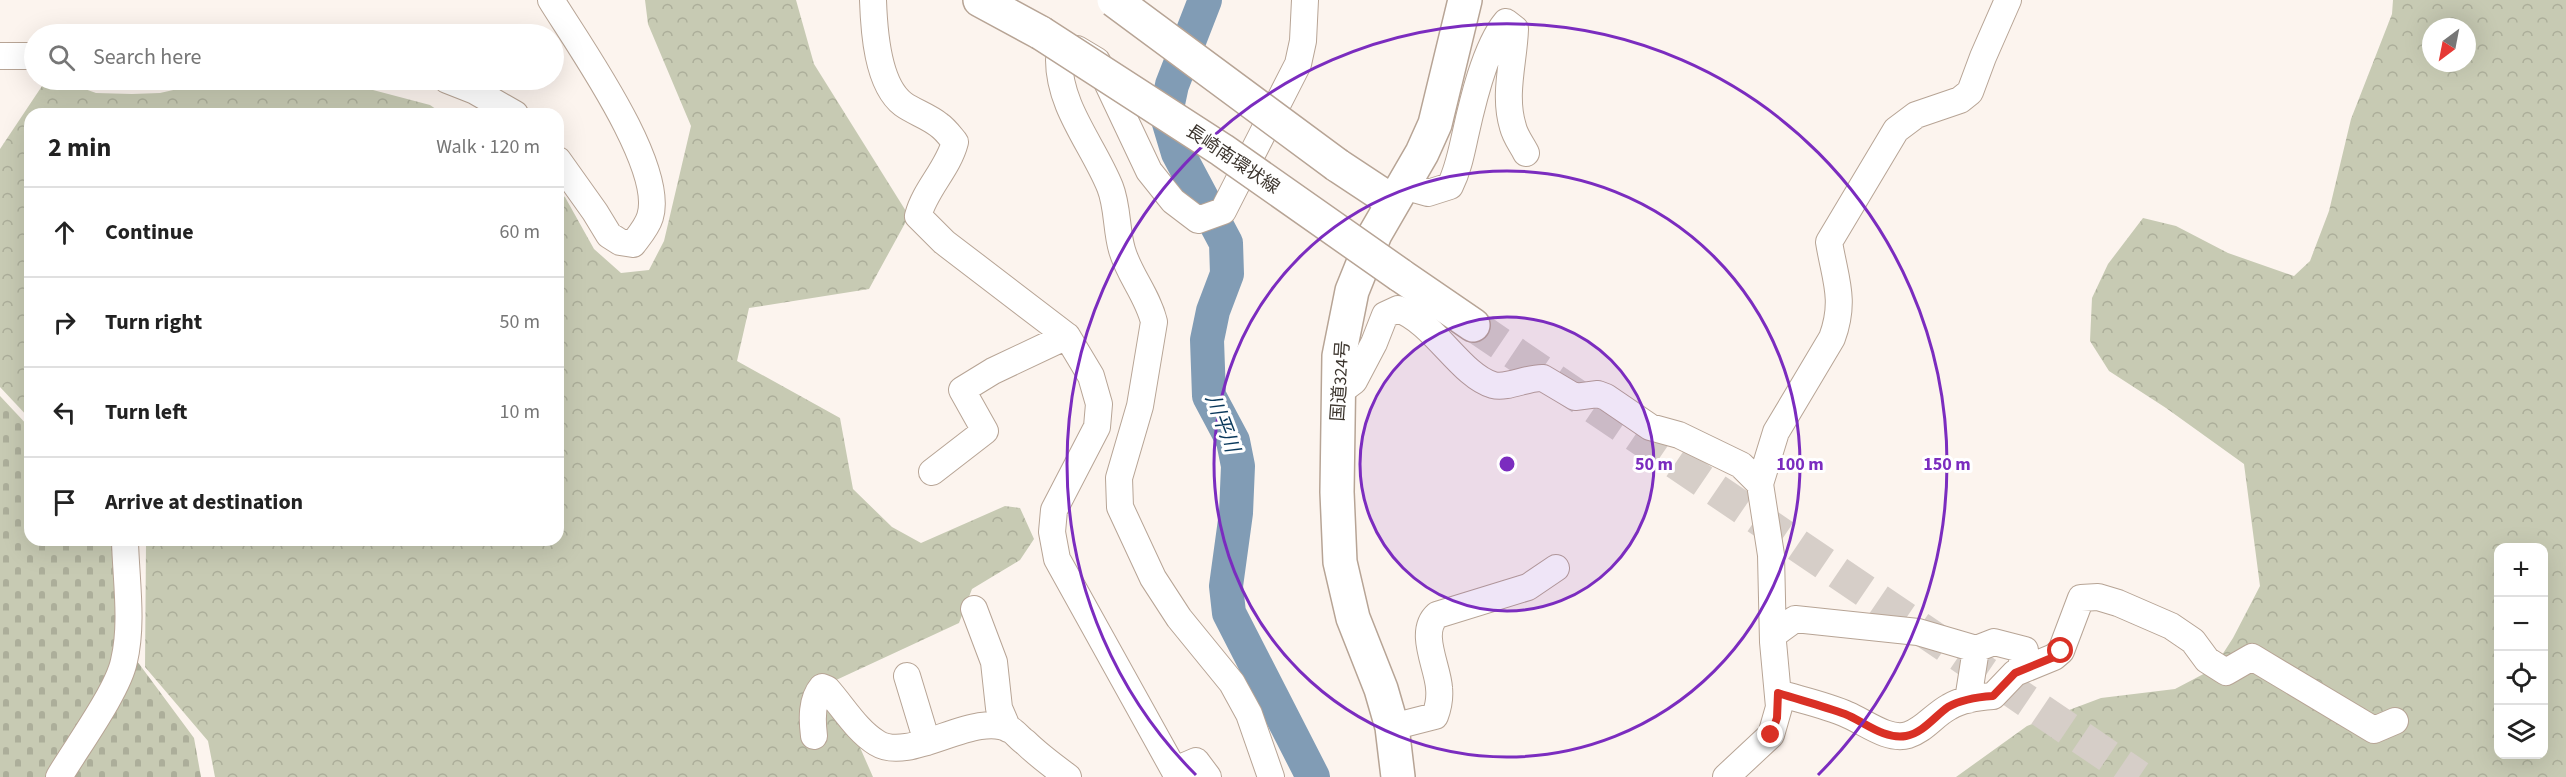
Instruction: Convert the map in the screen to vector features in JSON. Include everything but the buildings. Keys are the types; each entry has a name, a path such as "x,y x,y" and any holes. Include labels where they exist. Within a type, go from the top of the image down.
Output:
{"highway":[{"path":"980,0 1041,33"},
{"name":"長崎南環状線","path":"987,0 1222,150 1473,325"},
{"path":"1114,0 1337,165 1398,194"},
{"name":"国道324号","path":"1398,777 1392,727 1381,689 1353,618 1340,562 1337,492 1339,356 1352,291 1375,234 1422,153 1435,123 1465,0"}],"street":[{"path":"551,0 624,119 651,185 651,216 633,244 620,242 609,235 596,212 564,168"},
{"path":"873,0 878,52 893,95 903,104 939,124 955,142 952,155 921,205 918,216 944,242 1067,336 1091,376 1099,404 1097,427 1054,510 1052,532 1057,559 1177,773 1196,761 1208,777"},
{"path":"1271,777 1250,714 1232,683 1179,618 1153,578 1120,507 1119,478 1140,406 1154,322 1151,309 1122,252 1111,189 1087,138 1065,99 1059,80 1059,60 1068,52 1077,49 1097,61 1149,171 1173,201 1198,220 1223,211 1298,64 1303,40 1305,0"},
{"path":"1726,777 1771,735 1777,718 1772,555 1761,504 1760,484 1776,432 1832,338 1837,324 1840,288 1829,242 1832,233 1902,124 1916,115 1951,103 1970,92 2008,0"},
{"path":"1398,194 1428,193 1450,186 1456,174 1471,110 1495,35 1506,22 1515,28 1509,77 1510,111 1513,129 1526,153"},
{"path":"0,56 24,56"},
{"path":"472,90 504,108"},
{"path":"1338,393 1354,381 1374,343 1385,315 1398,309 1407,312 1435,336 1477,377 1494,386 1543,378 1575,397 1598,394 1650,427 1679,435 1741,465 1760,484"},
{"path":"932,472 985,431 962,390 993,370 1067,336"},
{"path":"59,777 111,692 124,662 128,624 125,546"},
{"path":"1392,727 1435,716 1440,689 1429,636 1433,619 1437,615 1528,587 1556,568"},
{"path":"1778,693 1848,715 1870,727 1890,734 1906,736 1924,727 1949,707 1968,700 1993,696 2020,671 2054,657 2061,651 2081,598 2098,597 2118,603 2170,626 2193,640 2207,660 2226,672 2252,657 2374,730 2395,721"},
{"path":"974,609 994,662 999,708 1008,729 1068,777"},
{"path":"1773,635 1796,619 1918,632 1976,648 1994,642 2025,650 2020,671"},
{"path":"1968,700 1976,648"},
{"path":"907,676 927,742"},
{"path":"814,736 812,722 815,699 822,687 863,732 878,744 897,748 981,727 1008,729"}],"green space":[{"path":"645,0 796,0 814,64 909,216 869,289 749,308 737,361 840,418 853,489 892,527 921,543 1005,506 1020,508 1034,539 1020,560 972,589 959,623 834,681 847,718 873,777 215,777 208,741 145,667 146,546 564,546 564,196 594,249 621,273 649,270 664,241 691,126 648,24"},
{"path":"2393,0 2566,0 2566,777 1956,777 2027,726 2101,698 2175,689 2213,669 2233,638 2260,586 2244,464 2166,408 2109,371 2090,341 2092,298 2108,264 2143,218 2176,226 2228,253 2294,276 2310,261 2329,211 2351,119 2392,14"},
{"path":"39,90 160,93 173,90 373,90 434,108 27,108"},
{"path":"24,113 24,413 0,387 0,149"},
{"path":"0,396 24,422 24,546 134,546 134,657 194,738 201,777 0,777"}],"waterway":[{"name":"川平川","path":"1205,0 1172,85 1166,113 1178,153 1226,243 1227,274 1213,311 1207,340 1209,396 1233,441 1238,466 1236,513 1226,586 1229,613 1313,777"}],"tunnel":[{"path":"1473,325 2139,777"}],"route":[{"path":"1771,735 1779,707 1778,693 1848,715 1870,727 1890,734 1906,736 1924,727 1949,707 1976,697 1993,696 2015,673 2054,657 2061,651"}]}
